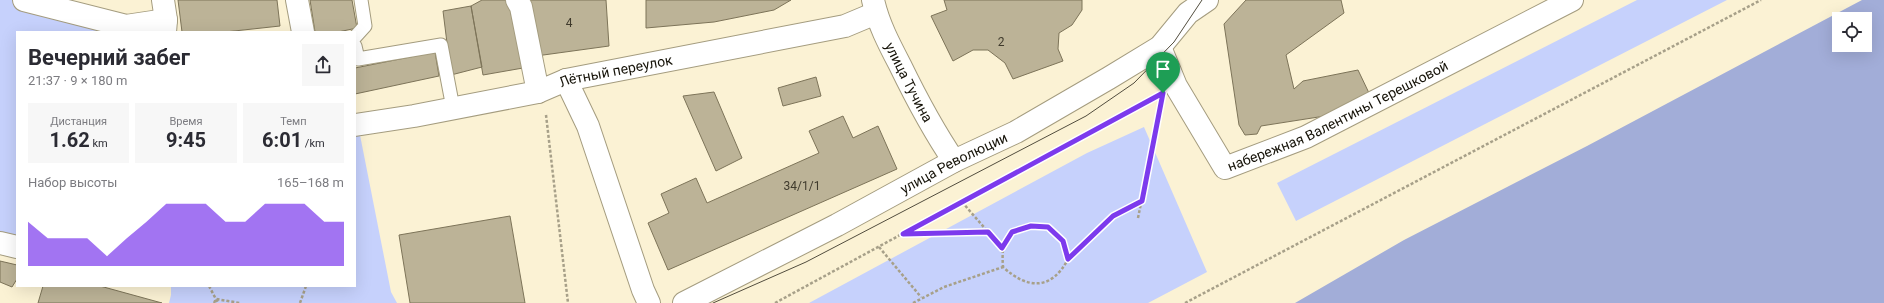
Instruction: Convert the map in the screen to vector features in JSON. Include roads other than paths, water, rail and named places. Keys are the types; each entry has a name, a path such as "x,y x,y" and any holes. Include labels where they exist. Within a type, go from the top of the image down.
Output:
{"street":[{"path":"24,0 126,26 165,17"},
{"path":"297,0 303,31"},
{"path":"517,0 521,7 539,102"},
{"name":"улица Революции","path":"684,303 837,225 954,161 1016,132 1160,47 1190,7 1207,0"},
{"name":"набережная Валентины Терешковой","path":"1160,47 1170,89 1225,168 1306,137 1572,0"},
{"name":"Лётный переулок","path":"356,125 393,120 453,108 539,102 566,80 845,26 874,7"},
{"name":"улица Тучина","path":"874,7 923,112 954,161"},
{"path":"566,80 588,126 643,290 649,303"},
{"path":"0,243 16,246"}],"lane":[{"path":"356,36 365,26 361,0"},
{"path":"356,50 358,59 441,46 453,108"}],"tram line":[{"path":"713,303 806,262 1086,116 1134,83 1174,42 1202,0"}]}
